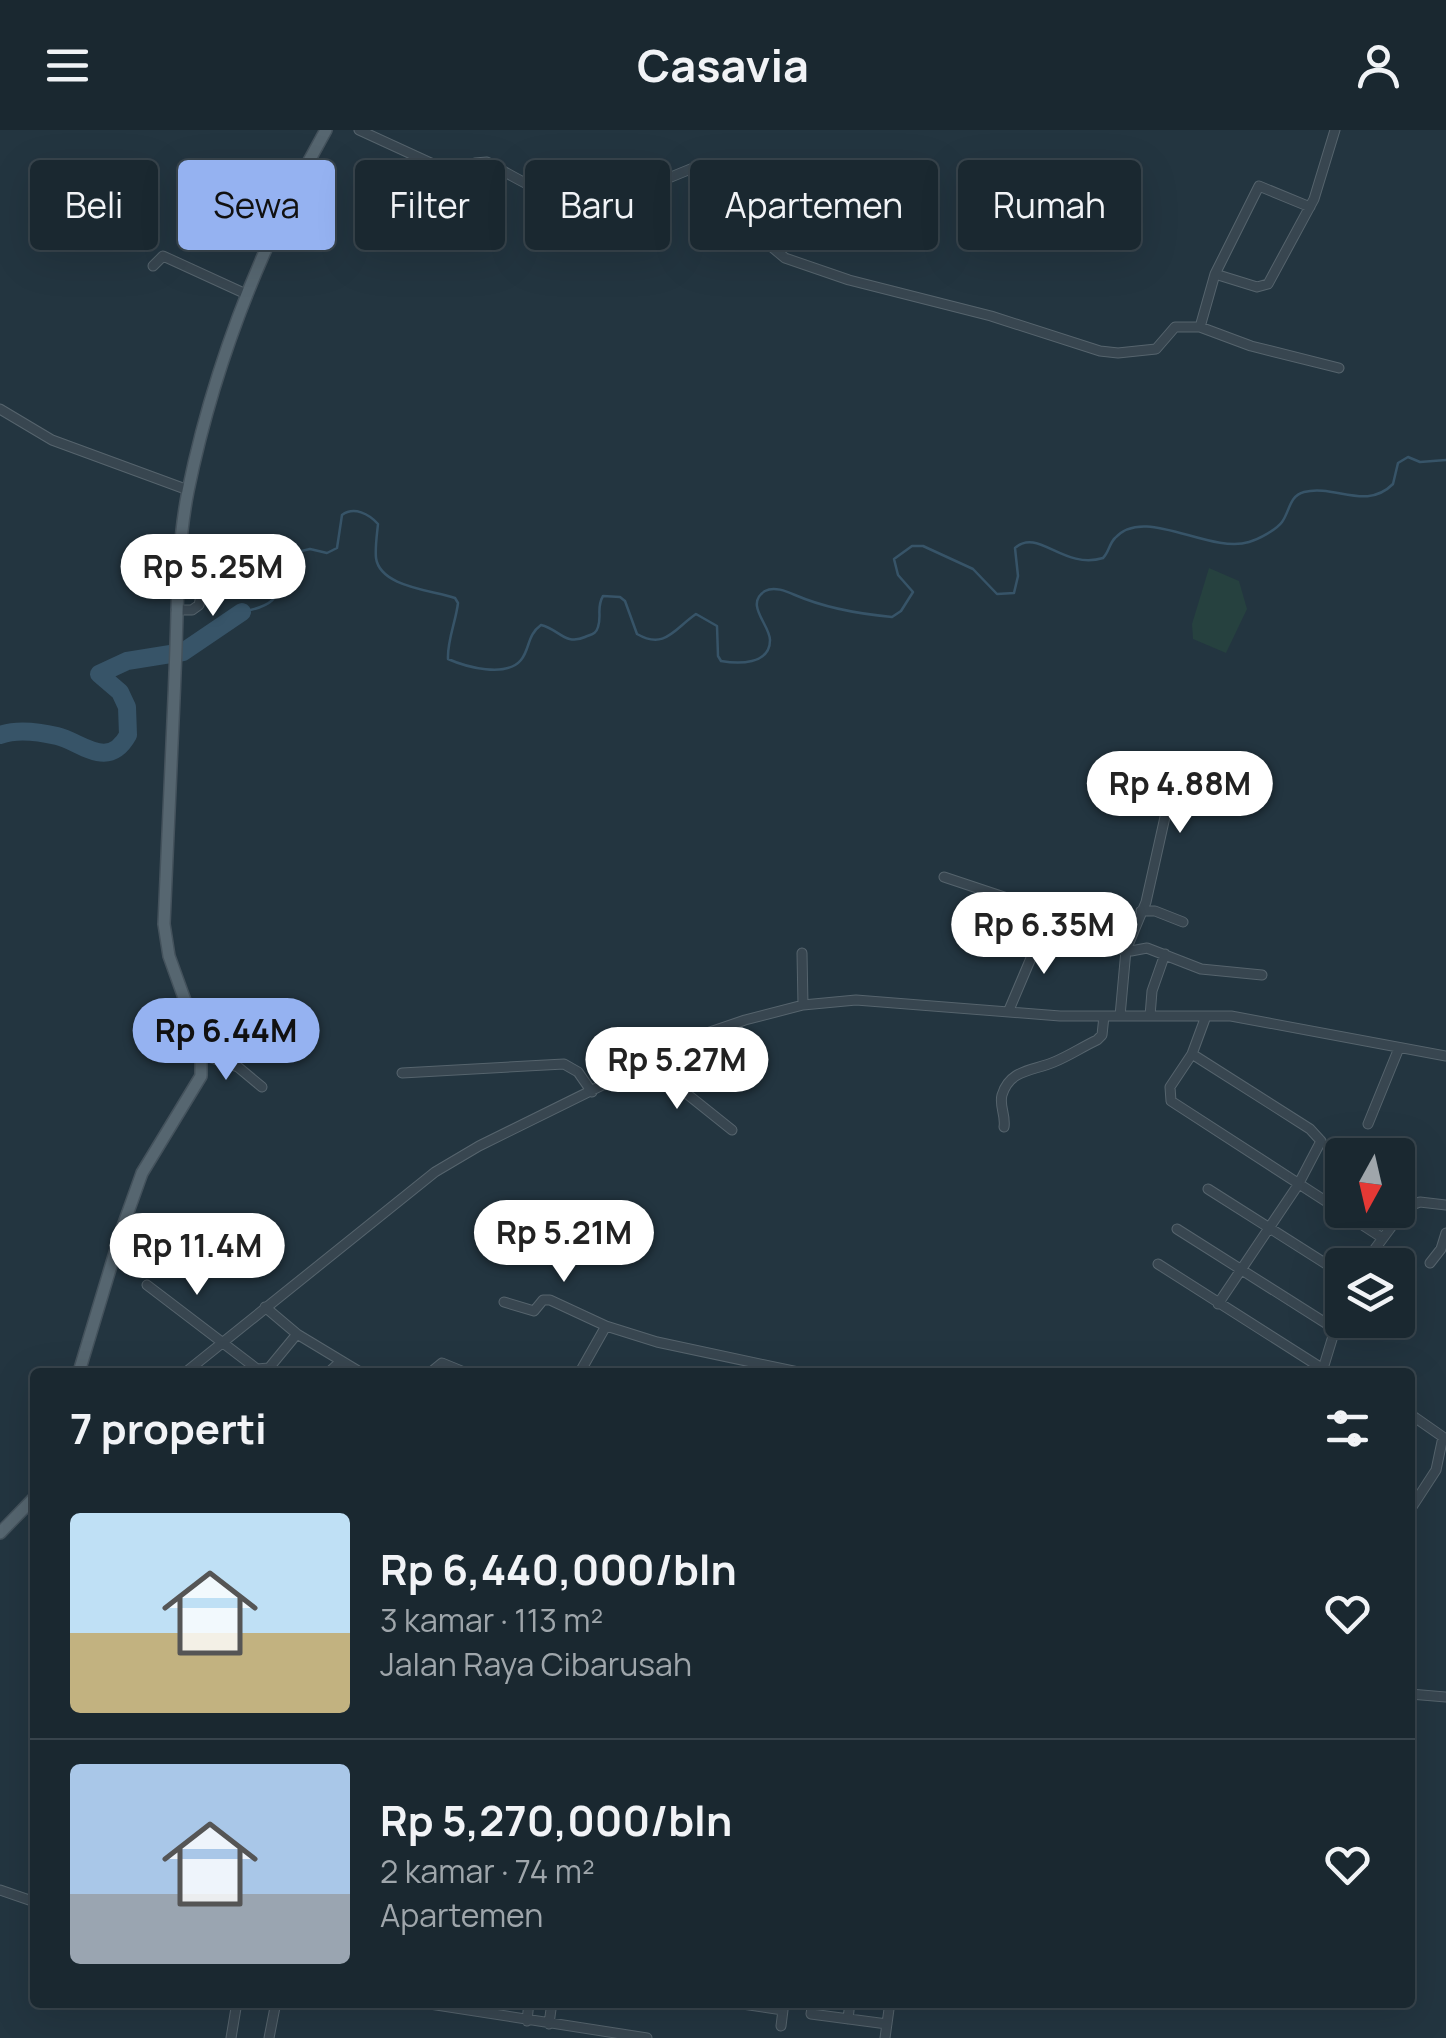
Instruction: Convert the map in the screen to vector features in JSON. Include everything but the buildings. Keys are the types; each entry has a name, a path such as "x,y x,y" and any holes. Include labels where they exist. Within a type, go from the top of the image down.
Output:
{"main road":[{"path":"80,1368 131,1202 150,1159 197,1086 203,1055 169,956 165,932 178,563 188,490 210,396 246,294 272,231 326,130"},
{"path":"0,1533 30,1503"}],"street":[{"path":"358,130 458,176 476,162 486,162 555,196 591,205 624,197 693,168 714,167 728,176 761,238 784,258 849,280 991,316 1100,351 1156,349 1175,328 1200,326 1251,346 1339,368"},
{"path":"1215,274 1256,287 1265,286 1310,208 1336,130"},
{"path":"1200,326 1215,274 1259,186 1310,208"},
{"path":"152,266 163,256 246,294"},
{"path":"0,409 52,440 188,490"},
{"path":"176,610 192,610 199,605 205,578"},
{"path":"1120,1016 1126,950 1147,898 1169,799"},
{"path":"944,877 1007,898 1095,942 1126,950 1147,948 1201,969 1262,975"},
{"path":"1141,911 1155,911 1184,922"},
{"path":"1009,1010 1031,958 1052,922"},
{"path":"802,953 804,1005"},
{"path":"1150,1016 1152,990 1165,954"},
{"path":"191,1368 435,1172 478,1146 728,1026 804,1005 856,1000 1104,1016 1249,1018 1398,1048 1445,1052"},
{"path":"1004,1126 1000,1102 1010,1082 1022,1070 1056,1062 1097,1040 1102,1035 1104,1016"},
{"path":"1206,1016 1192,1054 1170,1088 1171,1101 1381,1237"},
{"path":"1368,1124 1398,1048"},
{"path":"1192,1054 1319,1136 1320,1146 1298,1184 1218,1304"},
{"path":"203,1055 238,1067 262,1087"},
{"path":"656,1059 687,1094 732,1130"},
{"path":"402,1073 564,1064 578,1072 592,1092"},
{"path":"1208,1188 1325,1263"},
{"path":"1374,1248 1410,1204 1446,1205"},
{"path":"1177,1229 1325,1323"},
{"path":"1430,1263 1446,1234"},
{"path":"1158,1264 1317,1368"},
{"path":"147,1285 246,1364 256,1368"},
{"path":"504,1302 534,1312 543,1300 550,1300 606,1326 713,1357 775,1368"},
{"path":"265,1307 297,1334 354,1368"},
{"path":"582,1368 606,1326"},
{"path":"267,1368 297,1334"},
{"path":"1323,1368 1332,1338"},
{"path":"334,1368 341,1360"},
{"path":"1415,1417 1443,1437 1436,1470 1415,1502"},
{"path":"1415,1694 1446,1697"},
{"path":"0,1890 30,1900"},
{"path":"231,2038 237,2008"},
{"path":"269,2038 275,2008"},
{"path":"451,2008 646,2038"},
{"path":"526,2021 528,2008"},
{"path":"550,2024 551,2008"},
{"path":"781,2026 784,2008"},
{"path":"812,2008 811,2014 887,2024"},
{"path":"848,2019 849,2008"},
{"path":"885,2038 889,2008"}],"green space":[{"path":"1209,568 1239,581 1247,609 1226,653 1193,639 1192,624"}],"waterway":[{"path":"242,612 274,599 293,553 310,549 327,553 337,548 342,515 356,511 378,524 376,558 387,575 408,586 455,598 458,603 448,659 475,668 506,669 521,660 541,625 572,639 596,631 603,596 625,601 637,634 655,640 669,636 696,614 717,626 721,661 744,662 759,658 769,648 769,634 757,608 759,596 765,591 780,590 855,612 892,617 901,611 913,592 898,575 894,559 912,546 923,546 973,569 997,594 1014,593 1018,576 1015,548 1024,543 1033,542 1076,559 1089,560 1103,558 1115,538 1127,529 1142,526 1215,542 1249,542 1279,525 1299,494 1316,490 1372,496 1393,484 1398,463 1408,457 1420,462 1446,460"},
{"path":"0,735 43,733 94,751 112,751 128,735 127,707 120,692 99,674 127,661 183,652 242,612"}]}
